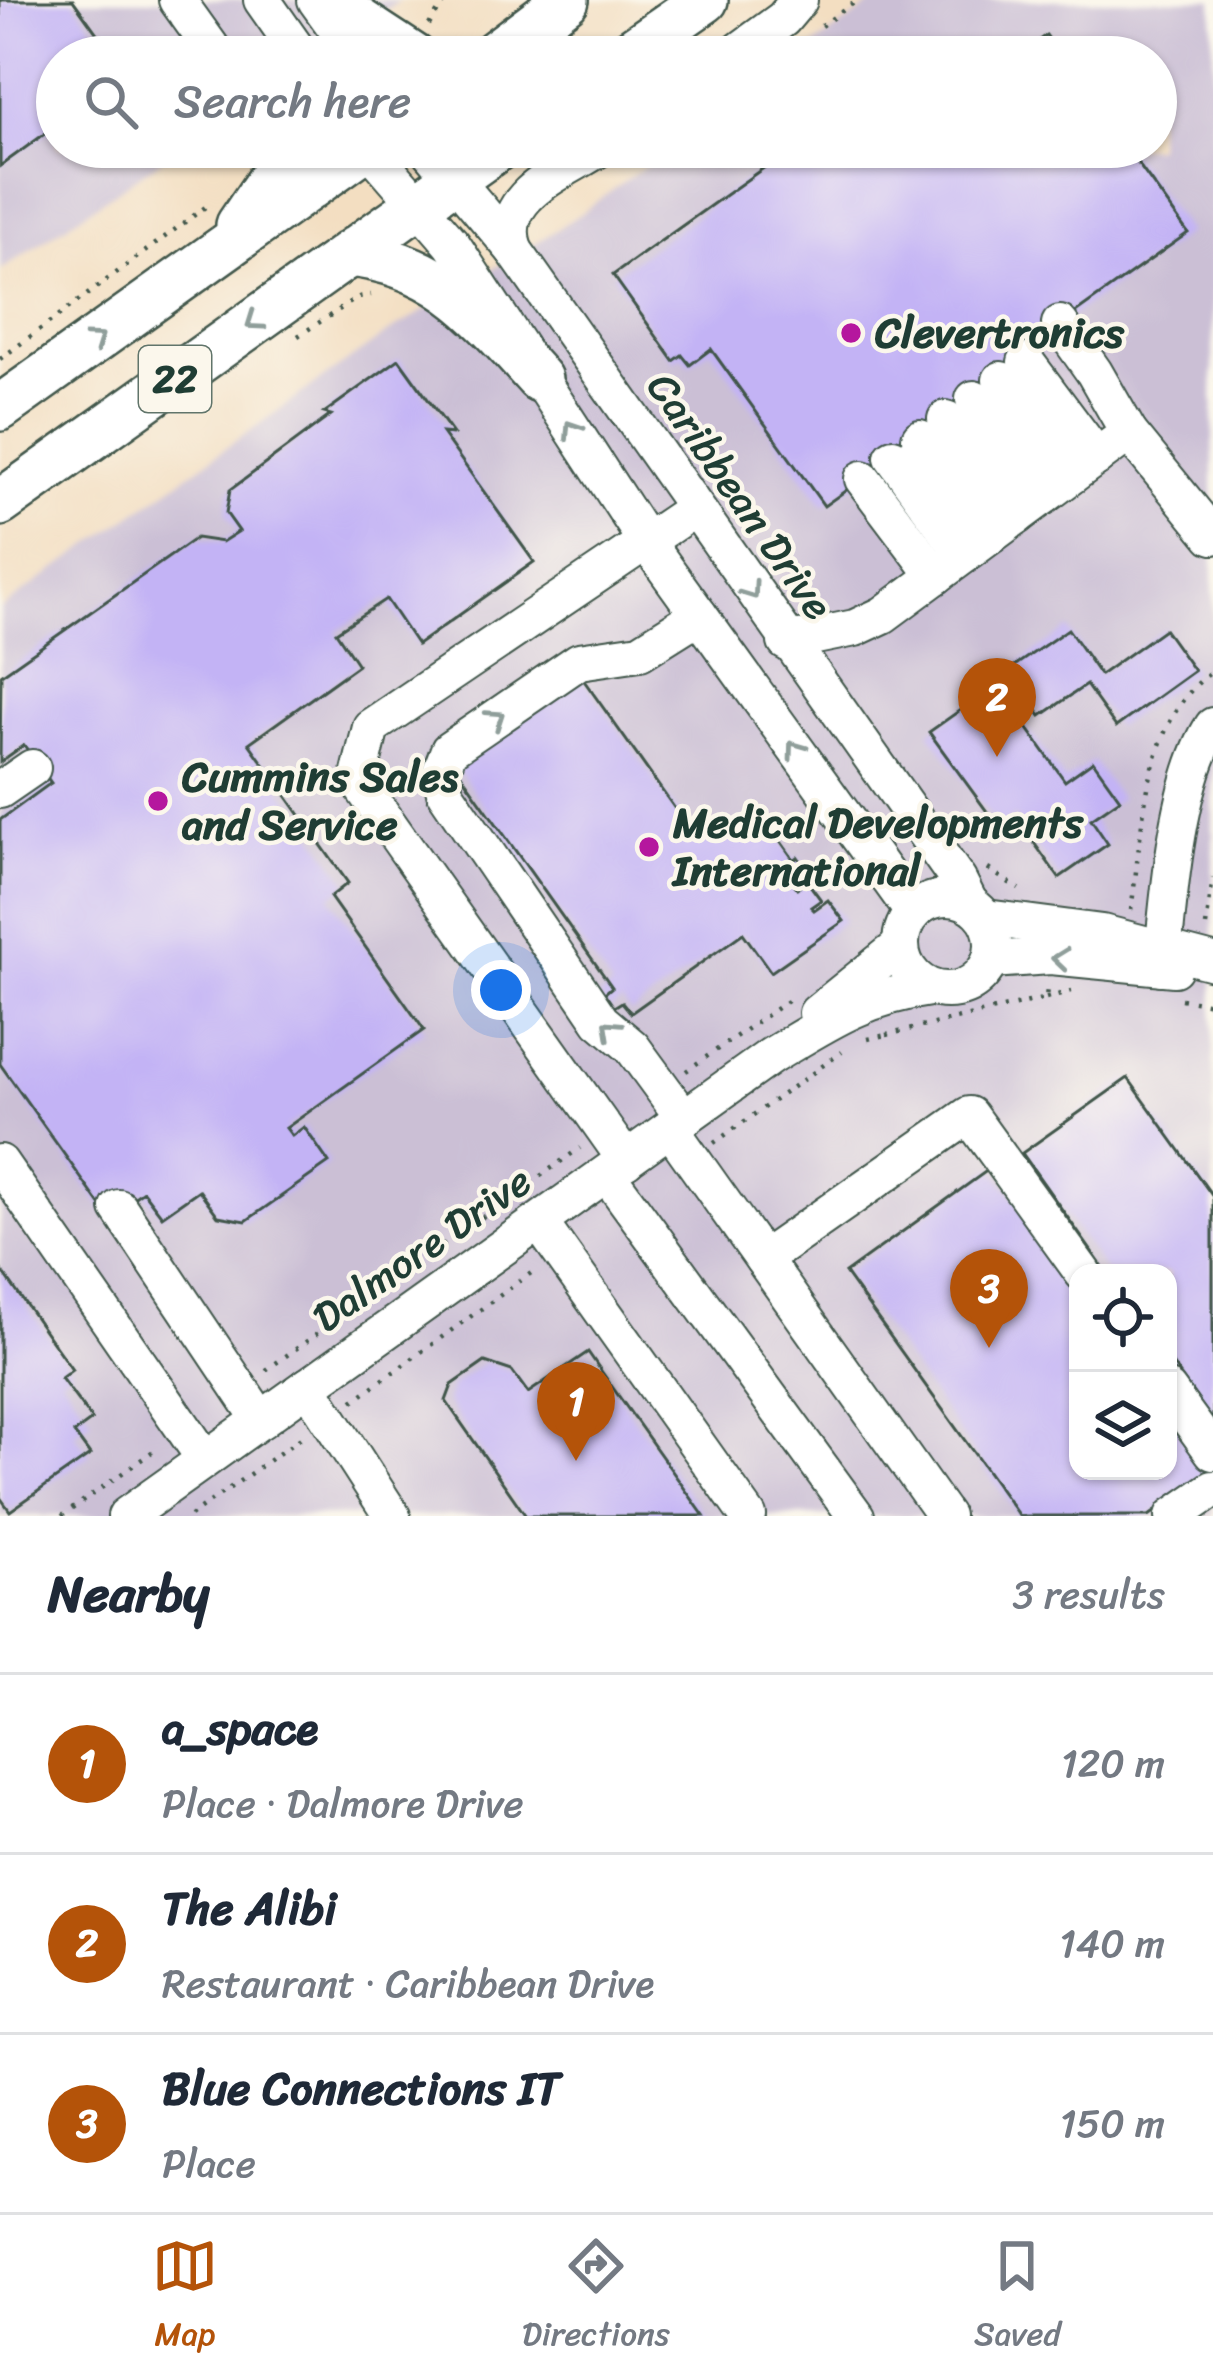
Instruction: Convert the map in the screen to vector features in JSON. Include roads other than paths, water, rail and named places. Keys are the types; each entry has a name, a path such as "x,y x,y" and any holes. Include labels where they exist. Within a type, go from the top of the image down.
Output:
{"main road":[{"path":"327,0 394,36"},
{"path":"518,36 566,0"},
{"path":"653,36 705,0"},
{"path":"220,252 278,168"},
{"name":"22","path":"0,408 338,168"},
{"name":"22","path":"0,503 417,205 438,168"},
{"path":"350,254 406,264 433,278 482,316 538,379"}],"street":[{"path":"177,0 202,36"},
{"path":"262,0 287,36"},
{"path":"316,0 342,36"},
{"path":"761,36 783,20 799,0"},
{"path":"385,168 452,244 906,929 909,971 930,988 960,989 973,983 991,960 992,932 978,911"},
{"name":"Caribbean Drive","path":"445,168 514,250 978,911"},
{"path":"514,250 510,225 519,205 536,187 567,168"},
{"path":"1060,324 1129,433 1213,536"},
{"path":"960,409 1017,516"},
{"path":"960,409 1017,516"},
{"path":"960,409 1017,516"},
{"path":"786,642 855,628 883,615 1129,433"},
{"path":"863,478 1017,516"},
{"path":"694,509 371,727 358,781 856,1516"},
{"path":"699,615 640,652 579,661 449,750 441,778 445,792 601,1021 632,1047 662,1088 677,1123 764,1259 946,1516"},
{"path":"1163,958 1186,793 1197,753 1213,726"},
{"path":"0,790 32,768"},
{"path":"906,929 942,898 978,911 1102,933 1163,958"},
{"name":"Dalmore Drive","path":"771,1056 906,929"},
{"path":"991,960 1211,953"},
{"name":"Dalmore Drive","path":"126,1516 195,1444 261,1420 539,1222 612,1155 677,1123 771,1056 866,1002 930,988"},
{"path":"764,1259 969,1115 1077,1264"},
{"path":"0,1163 195,1444"},
{"path":"119,1208 261,1420"},
{"path":"539,1222 628,1378 748,1516"},
{"path":"308,1386 392,1516"},
{"path":"1177,1402 1213,1452"},
{"path":"1174,1516 1213,1489"}],"place":[{"name":"Clevertronics","path":"851,333"},
{"name":"The Alibi","path":"997,757"},
{"name":"Cummins Sales and Service","path":"158,801"},
{"name":"Medical Developments International","path":"649,847"},
{"name":"Blue Connections IT","path":"989,1348"},
{"name":"a_space","path":"576,1461"}]}
